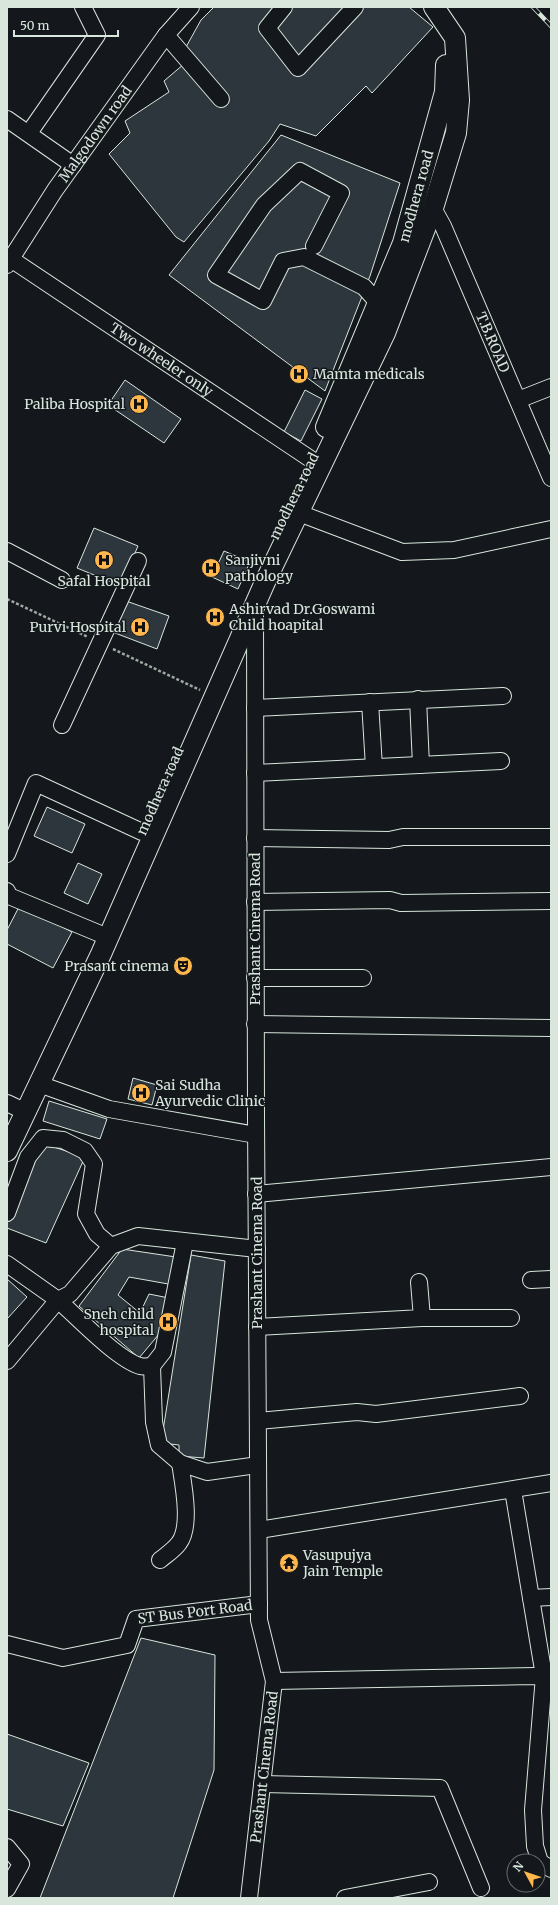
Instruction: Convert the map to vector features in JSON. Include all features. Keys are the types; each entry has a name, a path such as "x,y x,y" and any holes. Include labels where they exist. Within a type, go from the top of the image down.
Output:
{"main road":[{"path":"7,1151 14,1111 39,1084 102,954 255,604 385,333 433,208 456,133 459,100 454,38 446,35 434,7"},
{"name":"modhera road","path":"14,1111 98,933 255,576 312,460 379,304 403,243 445,92 446,35"}],"street":[{"path":"29,133 97,35 83,7"},
{"name":"Malgodown road","path":"9,262 55,190 166,35 191,7"},
{"path":"284,7 267,28 298,68 355,7"},
{"path":"166,35 221,99"},
{"path":"7,119 73,165"},
{"path":"314,246 341,193 300,171 264,205 216,275 263,301 283,261 304,258 364,287 379,304"},
{"name":"T.B.ROAD","path":"433,208 443,226 551,478"},
{"name":"Two wheeler only","path":"9,262 312,460"},
{"path":"518,400 551,387"},
{"path":"299,513 402,552 454,550 551,529"},
{"path":"7,551 62,580"},
{"path":"62,725 138,561"},
{"name":"Prashant Cinema Road","path":"248,1898 274,1681 260,1620 259,1604 255,1024 255,604"},
{"path":"255,708 503,696"},
{"path":"418,699 421,765"},
{"path":"370,702 374,768"},
{"path":"255,774 501,761"},
{"path":"7,854 36,783 142,832"},
{"path":"255,838 389,840 403,837 551,837"},
{"path":"7,891 9,896 98,933"},
{"path":"255,902 390,900 401,903 551,901"},
{"path":"256,978 363,978"},
{"path":"255,1024 551,1028"},
{"path":"39,1084 108,1109 256,1135"},
{"path":"7,1213 28,1157 43,1138 63,1140 85,1151 94,1164 86,1214 97,1234 111,1246"},
{"path":"256,1194 551,1167"},
{"path":"7,1361 58,1300 70,1294 111,1246 138,1236 257,1250"},
{"path":"185,1242 163,1352 152,1366 154,1422 159,1445 180,1463 207,1472 258,1465"},
{"path":"7,1264 58,1300 96,1336 130,1361 141,1367 152,1366"},
{"path":"531,1280 551,1279"},
{"path":"419,1282 422,1318"},
{"path":"257,1327 422,1318 511,1318"},
{"path":"258,1422 357,1412 376,1414 520,1396"},
{"path":"160,1560 179,1543 184,1529 186,1504 180,1463"},
{"path":"259,1530 551,1483"},
{"path":"513,1490 531,1598 547,1677 534,1817 535,1846 540,1862 551,1869"},
{"path":"531,1598 551,1597"},
{"name":"ST Bus Port Road","path":"7,1644 63,1658 127,1645 136,1619 259,1604"},
{"path":"274,1681 547,1677"},
{"path":"262,1784 440,1788 481,1888"},
{"path":"7,1847 21,1864 7,1889"},
{"path":"345,1898 429,1882"}],"building":[{"path":"214,7 409,7 433,27 372,93 366,86 316,136 280,124 269,141 184,242 176,237 109,154 130,133 125,121 169,92 164,81 184,64 186,47 201,20"},
{"path":"281,135 400,183 370,276 325,391 169,275"},
{"path":"125,380 181,419 164,443 108,405"},
{"path":"305,390 322,399 301,441 284,432"},
{"path":"94,528 138,546 121,586 77,568"},
{"path":"224,551 250,562 238,589 212,577"},
{"path":"126,601 169,616 157,649 115,633"},
{"path":"47,807 85,824 72,853 34,836"},
{"path":"78,863 102,874 88,904 64,893"},
{"path":"20,905 72,932 53,968 7,944 7,930"},
{"path":"133,1078 157,1085 152,1105 128,1099"},
{"path":"49,1101 107,1119 100,1139 43,1121"},
{"path":"38,1142 85,1157 46,1243 7,1228 7,1214"},
{"path":"122,1249 176,1257 174,1285 129,1277 118,1295 140,1313 149,1294 169,1298 160,1333 139,1358 79,1306"},
{"path":"191,1255 225,1261 204,1458 179,1456 179,1445 161,1443"},
{"path":"7,1279 27,1297 7,1319"},
{"path":"141,1638 215,1655 214,1770 173,1898 40,1898"},
{"path":"7,1734 89,1763 63,1826 7,1809"}],"railway":[{"path":"533,7 551,26"}],"place":[{"name":"Mamta medicals","path":"299,374"},
{"name":"Paliba Hospital","path":"139,404"},
{"name":"Safal Hospital","path":"104,560"},
{"name":"Sanjivni pathology","path":"211,568"},
{"name":"Ashirvad Dr.Goswami Child hoapital","path":"215,617"},
{"name":"Purvi Hospital","path":"140,627"},
{"name":"Prasant cinema","path":"183,966"},
{"name":"Sai Sudha Ayurvedic Clinic","path":"141,1093"},
{"name":"Sneh child hospital","path":"168,1322"},
{"name":"Vasupujya Jain Temple","path":"289,1563"}]}
